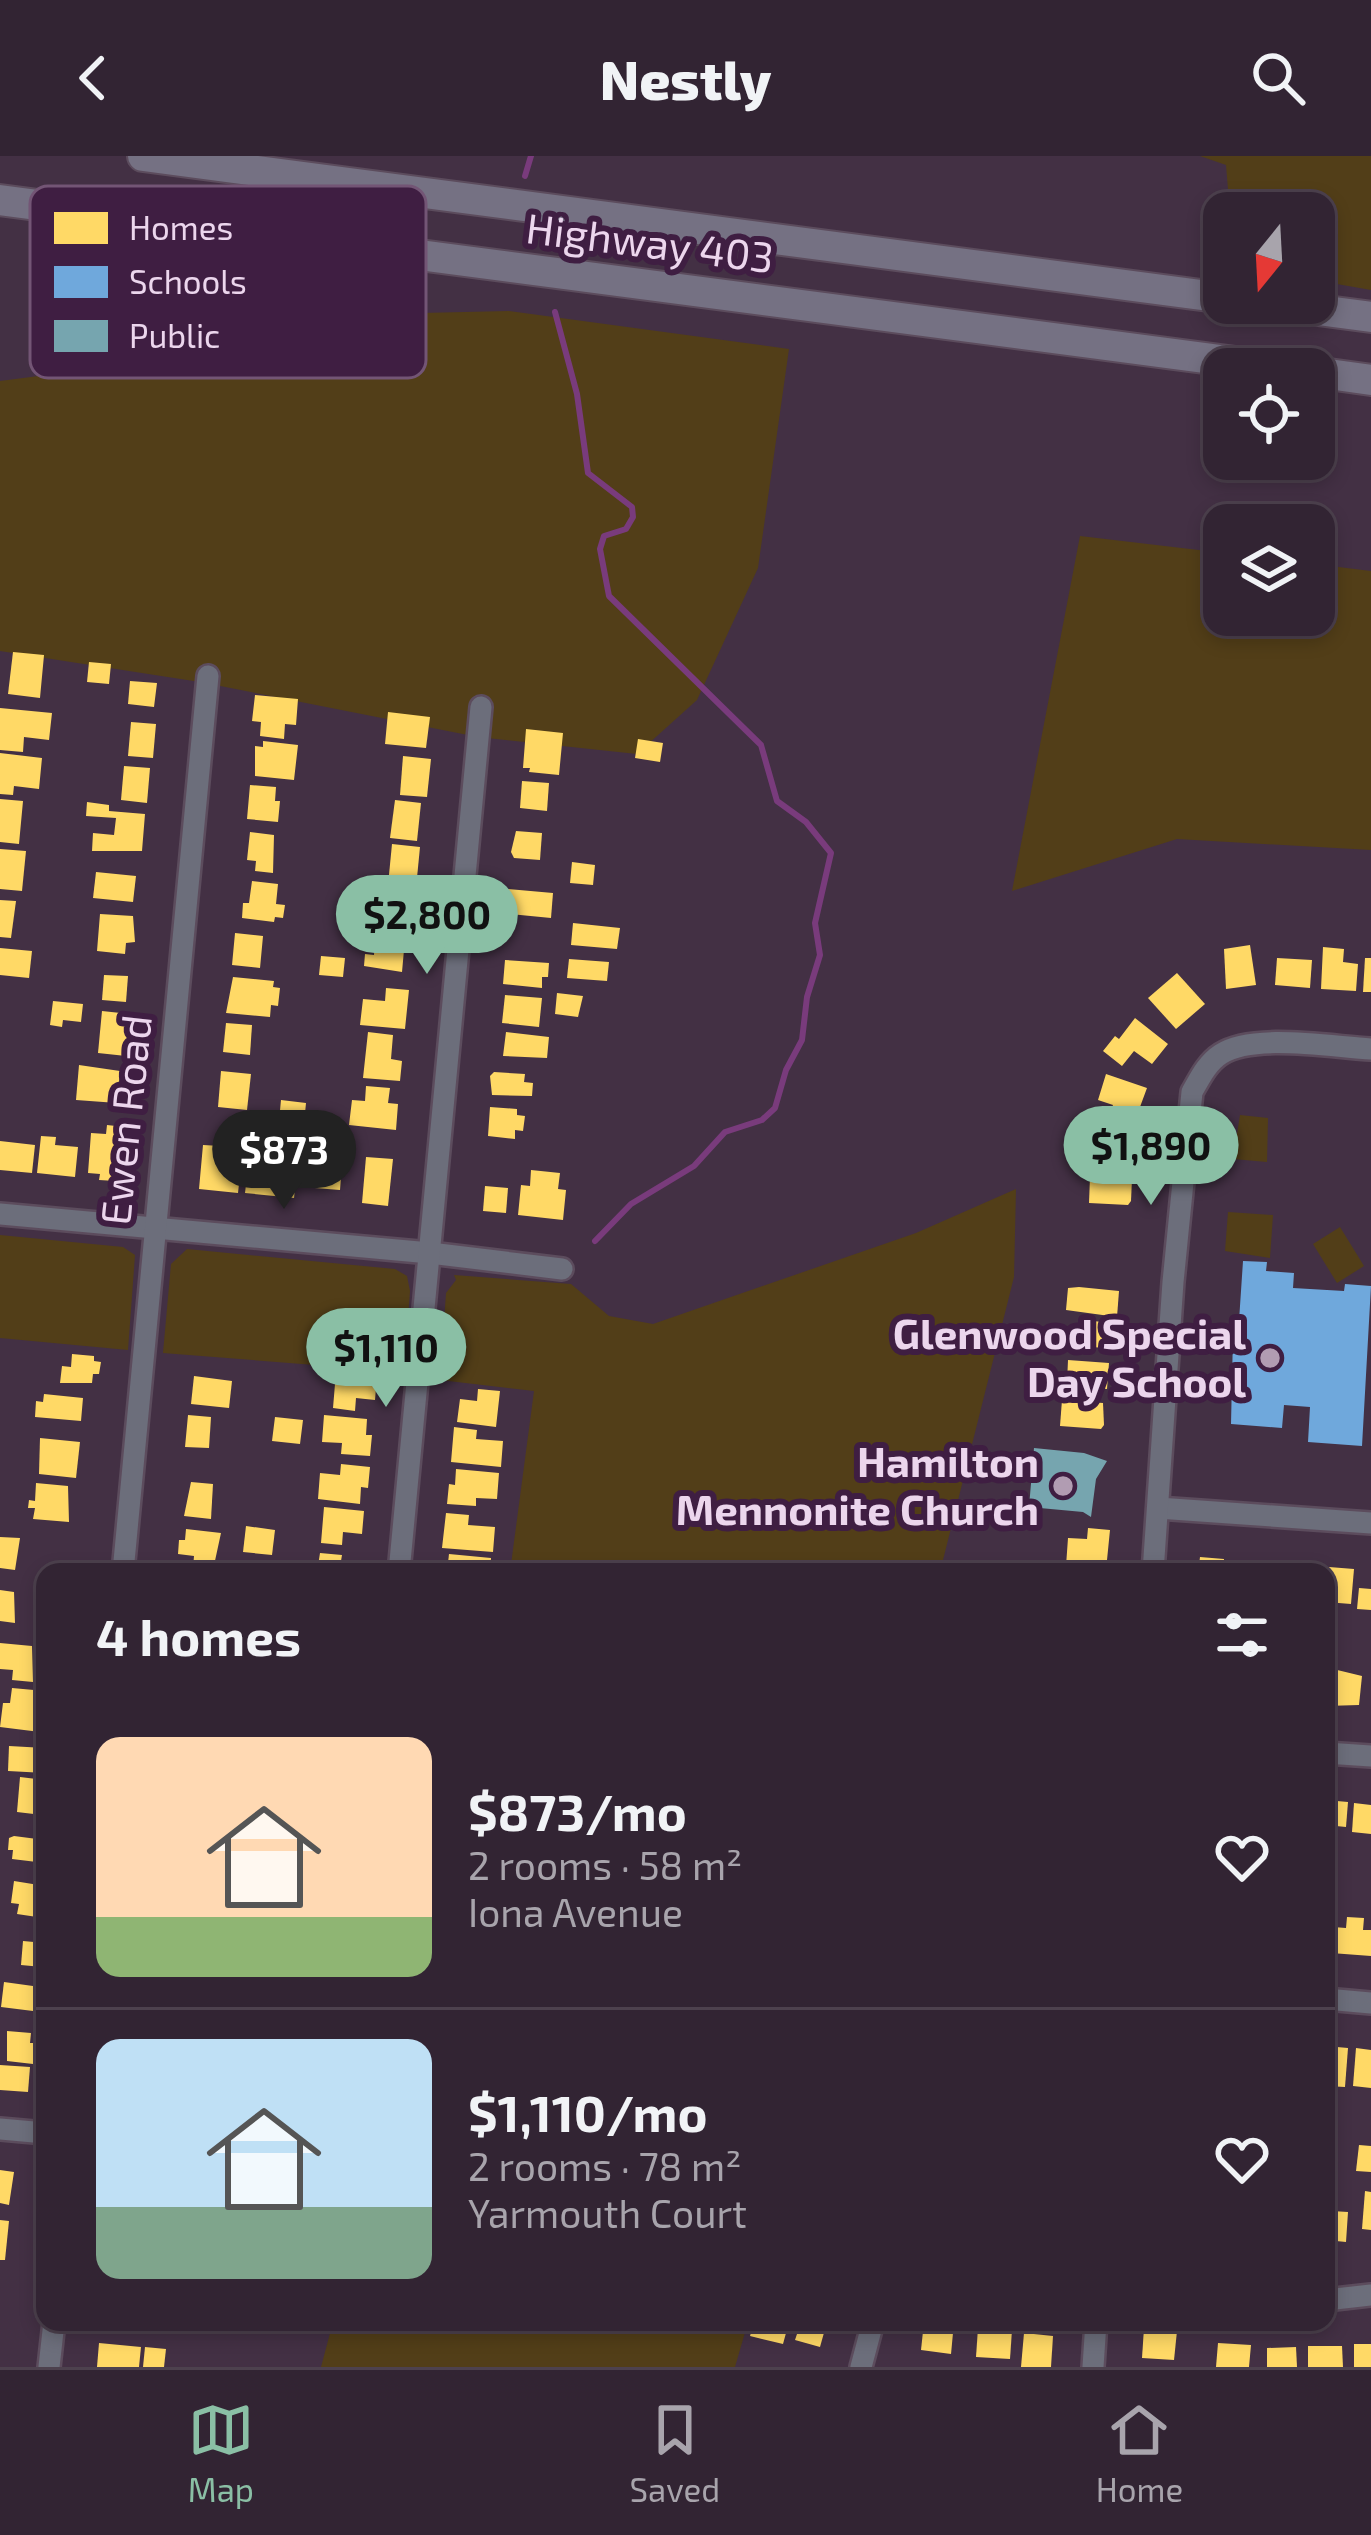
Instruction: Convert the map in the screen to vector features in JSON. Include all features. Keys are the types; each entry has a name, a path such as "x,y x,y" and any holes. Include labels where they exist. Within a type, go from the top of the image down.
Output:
{"highway":[{"name":"Highway 403","path":"143,156 371,186"},
{"name":"Highway 403","path":"426,193 1203,295"},
{"name":"Highway 403","path":"0,200 30,204"},
{"name":"Highway 403","path":"426,256 1203,358"},
{"path":"1335,312 1371,317"},
{"path":"1335,375 1371,380"}],"street":[{"name":"Ewen Road","path":"123,1563 208,676"},
{"path":"400,1563 481,707"},
{"path":"1154,1563 1192,1092 1205,1069 1221,1054 1246,1043 1371,1049"},
{"path":"0,1214 430,1253 562,1270"},
{"path":"1158,1508 1371,1523"},
{"path":"1335,1754 1371,1756"},
{"path":"1335,2000 1371,2002"},
{"path":"0,2129 36,2132"},
{"path":"1335,2299 1371,2295"},
{"path":"50,2367 53,2331"},
{"path":"861,2367 871,2331"},
{"path":"1093,2367 1095,2331"}],"shaded area":[{"path":"1200,156 1371,156 1371,290 1335,284 1335,192 1228,192 1226,165"},
{"path":"509,311 789,349 758,568 697,700 637,754 478,737 200,682 0,651 0,381 30,377 426,378 426,313"},
{"path":"1080,536 1203,551 1203,636 1335,636 1335,567 1371,571 1371,850 1177,839 1012,891"},
{"path":"1240,1115 1268,1118 1267,1162 1233,1159"},
{"path":"1016,1189 1014,1277 942,1563 511,1563 534,1391 440,1380 446,1293 456,1280 454,1275 571,1284 609,1316 653,1324 916,1233"},
{"path":"1228,1212 1273,1215 1270,1258 1225,1251"},
{"path":"1340,1227 1364,1266 1337,1283 1313,1244"},
{"path":"0,1235 123,1247 135,1255 128,1350 0,1338"},
{"path":"187,1249 395,1269 407,1276 410,1291 404,1372 163,1353 171,1264"},
{"path":"331,2331 745,2331 735,2367 321,2367"}],"building: Homes":[{"path":"13,652 44,655 40,698 8,694"},
{"path":"89,662 111,664 109,684 87,682"},
{"path":"130,681 157,683 154,707 128,704"},
{"path":"255,695 298,699 296,725 285,724 284,739 260,736 261,722 252,721"},
{"path":"0,708 52,713 49,740 24,737 23,752 0,750"},
{"path":"388,712 430,717 426,748 385,744"},
{"path":"131,722 156,724 153,758 128,756"},
{"path":"526,729 563,733 559,775 523,768"},
{"path":"638,739 663,743 660,762 635,758"},
{"path":"263,741 298,745 294,780 255,776 255,746 263,747"},
{"path":"0,753 42,758 39,789 14,786 13,795 0,794"},
{"path":"403,756 431,759 427,797 400,795"},
{"path":"124,766 150,768 147,803 121,800"},
{"path":"522,781 549,783 547,811 520,808"},
{"path":"250,785 276,787 278,822 247,819"},
{"path":"0,799 23,801 19,844 0,842"},
{"path":"395,800 421,803 417,841 390,838"},
{"path":"87,802 109,805 109,811 145,814 142,851 92,851 93,833 114,835 116,818 86,816"},
{"path":"516,831 542,833 540,860 514,858"},
{"path":"250,832 274,835 273,873 255,871 256,861 247,860"},
{"path":"392,844 420,847 416,888 388,885"},
{"path":"0,849 26,851 22,891 0,889"},
{"path":"572,862 595,865 593,885 570,883"},
{"path":"96,872 136,876 133,902 93,898"},
{"path":"252,881 278,884 276,904 285,905 283,918 275,917 274,922 242,918"},
{"path":"508,889 553,893 551,918 510,914"},
{"path":"368,891 414,893 412,919 394,917 393,931 368,929"},
{"path":"0,900 16,901 11,938 0,937"},
{"path":"100,914 133,916 135,942 126,943 125,954 97,951"},
{"path":"573,923 620,928 617,949 571,945"},
{"path":"235,933 263,936 260,968 232,965"},
{"path":"375,936 405,939 402,972 364,966 365,954 374,955"},
{"path":"1250,945 1256,985 1226,989 1224,949"},
{"path":"1323,947 1344,949 1343,962 1358,964 1356,991 1321,989"},
{"path":"0,948 32,951 29,978 0,975"},
{"path":"321,956 345,958 343,977 319,975"},
{"path":"1277,958 1312,960 1310,988 1275,985"},
{"path":"1365,958 1371,958 1371,992 1363,992"},
{"path":"569,959 609,962 607,981 567,978"},
{"path":"505,960 549,963 542,988 503,984"},
{"path":"1177,973 1205,1004 1176,1029 1148,998"},
{"path":"104,975 128,976 126,1002 102,1000"},
{"path":"233,977 274,981 273,987 280,988 278,1006 271,1005 270,1017 226,1013"},
{"path":"386,988 409,990 405,1029 360,1025 363,999 385,1001"},
{"path":"557,993 583,996 578,1017 555,1014"},
{"path":"505,995 542,998 539,1027 502,1023"},
{"path":"53,1001 83,1004 81,1022 63,1020 62,1027 50,1025"},
{"path":"102,1011 130,1014 126,1056 98,1053"},
{"path":"1135,1018 1168,1044 1152,1064 1134,1051 1122,1066 1103,1051"},
{"path":"226,1023 252,1025 250,1055 223,1052"},
{"path":"368,1032 393,1035 391,1059 402,1061 400,1081 363,1078"},
{"path":"506,1032 549,1037 547,1058 503,1056"},
{"path":"79,1065 120,1071 117,1103 76,1100"},
{"path":"221,1071 251,1074 247,1110 218,1107"},
{"path":"494,1072 525,1074 524,1082 533,1083 532,1096 492,1095 490,1076"},
{"path":"1106,1074 1147,1088 1130,1134 1105,1126 1113,1105 1098,1100"},
{"path":"366,1086 390,1088 388,1103 398,1104 396,1130 349,1125 352,1100 365,1101"},
{"path":"281,1100 306,1103 304,1124 279,1121"},
{"path":"490,1107 517,1109 517,1115 525,1116 523,1131 515,1130 515,1139 488,1136"},
{"path":"107,1125 116,1126 118,1147 131,1149 129,1173 116,1172 115,1181 88,1173 91,1133 106,1134"},
{"path":"1098,1133 1133,1136 1136,1162 1096,1159"},
{"path":"41,1136 56,1137 55,1145 78,1147 75,1177 37,1173"},
{"path":"0,1141 35,1145 32,1173 0,1170"},
{"path":"203,1145 221,1146 219,1164 241,1166 238,1193 199,1189"},
{"path":"305,1148 333,1151 332,1164 342,1165 340,1190 302,1187"},
{"path":"366,1157 393,1159 388,1206 362,1203"},
{"path":"249,1159 298,1163 294,1198 245,1193"},
{"path":"531,1170 560,1173 558,1189 566,1190 563,1220 518,1215 521,1185 530,1186"},
{"path":"1090,1177 1132,1179 1131,1201 1128,1205 1089,1203"},
{"path":"485,1186 508,1188 506,1213 483,1211"},
{"path":"1068,1288 1119,1291 1117,1317 1066,1310"},
{"path":"1080,1320 1116,1323 1118,1349 1078,1346"},
{"path":"72,1354 94,1356 94,1361 101,1362 92,1383 60,1383 62,1366 71,1367"},
{"path":"1068,1360 1109,1363 1107,1389 1084,1387 1084,1396 1059,1395 1060,1383 1067,1383"},
{"path":"336,1372 377,1376 375,1400 356,1398 355,1411 333,1408"},
{"path":"194,1376 232,1381 229,1408 191,1404"},
{"path":"478,1389 500,1391 496,1427 457,1422 460,1399 477,1401"},
{"path":"44,1394 83,1398 81,1421 35,1417 36,1401 43,1402"},
{"path":"1062,1400 1103,1403 1104,1425 1101,1429 1060,1426"},
{"path":"188,1415 211,1417 209,1448 185,1447"},
{"path":"324,1415 367,1419 366,1435 372,1435 370,1456 341,1454 342,1443 322,1442"},
{"path":"275,1417 303,1420 300,1444 272,1441"},
{"path":"454,1427 477,1430 476,1439 503,1441 501,1467 451,1462"},
{"path":"40,1438 80,1442 76,1478 39,1474"},
{"path":"341,1464 370,1467 360,1504 318,1499 320,1473 340,1475"},
{"path":"456,1469 499,1473 497,1499 476,1498 476,1506 447,1504"},
{"path":"191,1482 213,1484 211,1519 184,1516"},
{"path":"36,1483 68,1486 69,1522 33,1519 35,1508 28,1508 29,1500 35,1501"},
{"path":"324,1507 364,1511 362,1534 343,1532 342,1545 321,1543"},
{"path":"446,1513 469,1515 468,1525 495,1527 493,1552 442,1548"},
{"path":"246,1526 275,1530 272,1555 243,1552"},
{"path":"1088,1528 1110,1530 1107,1563 1066,1563 1068,1538 1087,1539"},
{"path":"186,1529 221,1533 215,1563 193,1563 194,1556 178,1554 179,1540 185,1540"},
{"path":"0,1537 20,1538 15,1570 0,1568"},
{"path":"320,1553 342,1555 341,1563 318,1563"},
{"path":"449,1554 491,1558 491,1563 448,1563"},
{"path":"1200,1557 1224,1559 1224,1563 1199,1563"},
{"path":"1335,1567 1354,1569 1351,1604 1335,1603"},
{"path":"1359,1588 1371,1589 1371,1610 1357,1609"},
{"path":"0,1590 14,1592 15,1623 0,1621"},
{"path":"0,1643 32,1646 33,1682 12,1680 13,1670 0,1669"},
{"path":"1335,1669 1362,1676 1359,1705 1335,1706"},
{"path":"12,1688 34,1690 36,1732 0,1727 3,1703 10,1703"},
{"path":"9,1746 36,1748 36,1773 8,1771"},
{"path":"20,1777 36,1779 36,1814 17,1812"},
{"path":"1335,1801 1348,1802 1346,1827 1335,1826"},
{"path":"1354,1803 1371,1805 1371,1834 1352,1832"},
{"path":"9,1838 36,1839 36,1862 12,1859"},
{"path":"14,1881 36,1885 36,1917 17,1914 19,1904 11,1903"},
{"path":"1347,1917 1364,1918 1363,1930 1371,1930 1371,1956 1335,1953 1335,1927 1346,1928"},
{"path":"23,1941 36,1942 36,1966 21,1965"},
{"path":"4,1982 33,1986 33,2011 1,2007"},
{"path":"7,2031 31,2033 33,2064 7,2061"},
{"path":"1335,2047 1348,2048 1345,2087 1335,2086"},
{"path":"1356,2048 1371,2050 1371,2088 1353,2086"},
{"path":"0,2065 30,2067 28,2092 0,2090"},
{"path":"1359,2145 1371,2146 1371,2172 1356,2171"},
{"path":"0,2170 14,2172 9,2205 0,2203"},
{"path":"1365,2191 1371,2192 1371,2230 1362,2229"},
{"path":"1335,2211 1348,2212 1346,2242 1335,2241"},
{"path":"0,2220 9,2221 5,2260 0,2260"},
{"path":"751,2331 787,2331 783,2344 750,2336"},
{"path":"798,2331 824,2331 820,2347 795,2340"},
{"path":"923,2331 953,2331 951,2354 921,2350"},
{"path":"978,2331 1012,2331 1010,2359 976,2357"},
{"path":"1144,2331 1177,2331 1174,2360 1142,2358"},
{"path":"1024,2333 1053,2336 1051,2367 1021,2367"},
{"path":"99,2343 141,2347 139,2367 97,2367"},
{"path":"1218,2343 1251,2345 1249,2367 1216,2367"},
{"path":"1354,2344 1371,2344 1371,2367 1354,2367"},
{"path":"1308,2346 1342,2346 1343,2367 1308,2367"},
{"path":"145,2347 166,2349 164,2367 143,2367"},
{"path":"1296,2347 1297,2367 1267,2367 1267,2348"}],"building: Schools":[{"path":"1243,1261 1267,1262 1266,1271 1294,1273 1293,1288 1344,1291 1345,1284 1371,1286 1362,1446 1308,1442 1310,1407 1284,1405 1282,1428 1231,1424 1233,1335 1238,1336"}],"building: Public":[{"name":"Hamilton Mennonite Church","path":"1034,1448 1084,1453 1107,1461 1096,1479 1091,1517 1083,1512 1029,1507"}],"waterway":[{"path":"525,176 531,156"},
{"path":"555,312 577,394 588,473 632,507 626,529 604,536 600,549 609,596 761,745 777,801 806,822 831,853 815,923 820,955 807,997 802,1040 786,1070 775,1108 762,1120 725,1132 694,1166 631,1204 595,1241"}],"place":[{"name":"Glenwood Special Day School","path":"1270,1358"},
{"name":"Hamilton Mennonite Church","path":"1063,1486"}]}
